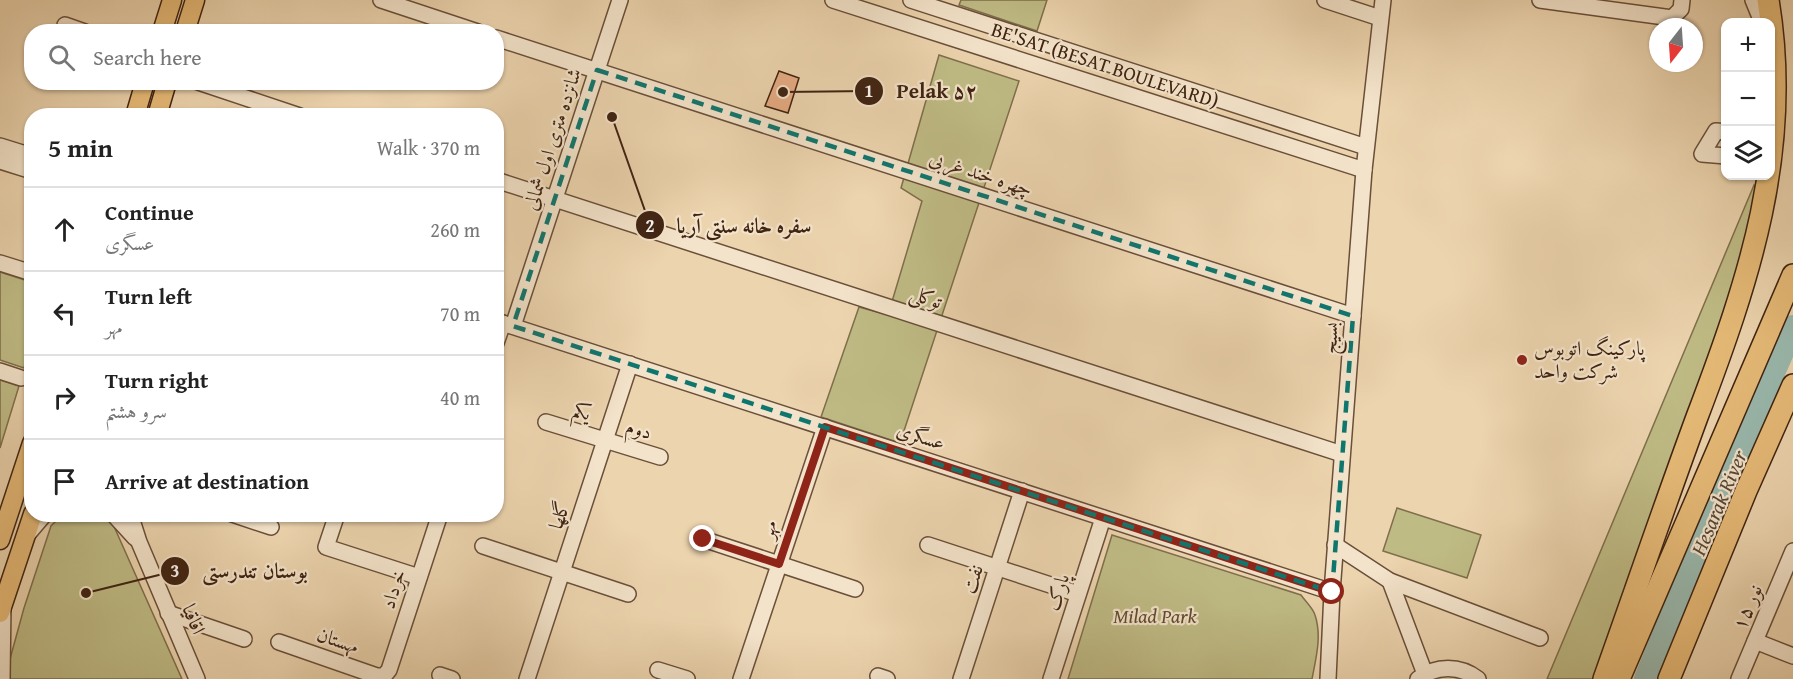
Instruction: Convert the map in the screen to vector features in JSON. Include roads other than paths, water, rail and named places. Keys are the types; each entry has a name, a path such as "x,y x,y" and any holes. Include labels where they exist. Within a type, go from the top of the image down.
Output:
{"highway":[{"path":"1604,679 1698,417 1763,257 1787,174 1792,135 1791,91 1786,55 1768,0"},
{"path":"1619,679 1793,274"},
{"path":"1669,679 1746,490 1793,385"}],"main road":[{"path":"164,24 172,0"},
{"path":"188,24 195,0"},
{"path":"138,108 143,90"},
{"path":"159,108 165,90"},
{"path":"0,540 4,519 24,465"},
{"path":"1,604 31,522"}],"street":[{"path":"381,0 453,24"},
{"name":"شانزده متری اول شمالی","path":"504,323 555,198 620,0"},
{"name":"BE'SAT (BESAT BOULEVARD)","path":"833,0 1364,170"},
{"name":"BE'SAT (BESAT BOULEVARD)","path":"910,0 1366,147"},
{"path":"1324,0 1380,18"},
{"name":"بسیج","path":"1328,679 1335,545 1364,170 1383,0"},
{"path":"1540,0 1672,18 1681,9 1682,0"},
{"path":"1753,0 1760,18"},
{"name":"چهره خند غربی","path":"504,41 1353,316"},
{"path":"221,90 276,108"},
{"path":"1713,380 1721,343 1771,197 1777,154 1775,126"},
{"path":"1721,132 1716,131 1702,154 1721,156"},
{"path":"0,146 24,154"},
{"path":"0,161 24,168"},
{"path":"1761,180 1771,197"},
{"name":"توکلی","path":"504,182 1342,454"},
{"path":"0,263 24,270"},
{"name":"عسگری","path":"504,323 1332,592"},
{"name":"گلها","path":"527,679 630,364"},
{"path":"0,371 21,378"},
{"name":"یکم","path":"546,422 605,440"},
{"name":"مهر","path":"741,679 825,427"},
{"name":"دوم","path":"605,440 660,457"},
{"name":"نفت","path":"961,679 1022,491"},
{"name":"پارک","path":"1051,679 1103,518"},
{"path":"26,537 38,522"},
{"path":"120,522 139,543"},
{"path":"132,522 139,543"},
{"path":"256,522 271,527"},
{"path":"334,522 326,547 419,577"},
{"name":"خرداد","path":"384,676 389,670 437,522"},
{"path":"703,539 855,589"},
{"name":"اقاقیا","path":"139,543 197,679"},
{"path":"928,545 1078,594"},
{"path":"1335,545 1390,581 1540,638"},
{"path":"483,546 628,594"},
{"name":"نور ۱۵","path":"1739,679 1793,551"},
{"path":"1390,581 1421,676 1440,668 1457,669 1472,674 1478,679"},
{"path":"1,604 2,679"},
{"path":"168,613 244,639"},
{"path":"1755,641 1793,656"},
{"name":"مهستان","path":"279,642 377,676 384,676"},
{"path":"658,670 687,679"}],"waterway":[{"name":"Hesarak River","path":"1646,679 1725,483 1793,327"}],"place":[{"name":"Pelak ۵۲","path":"783,92"},
{"name":"سفره خانه سنتی آریا","path":"612,117"},
{"name":"پارکینگ اتوبوس شرکت واحد","path":"1522,360"},
{"name":"بوستان تندرستی","path":"86,593"}],"park label":[{"name":"Milad Park","path":"1155,616"}]}
